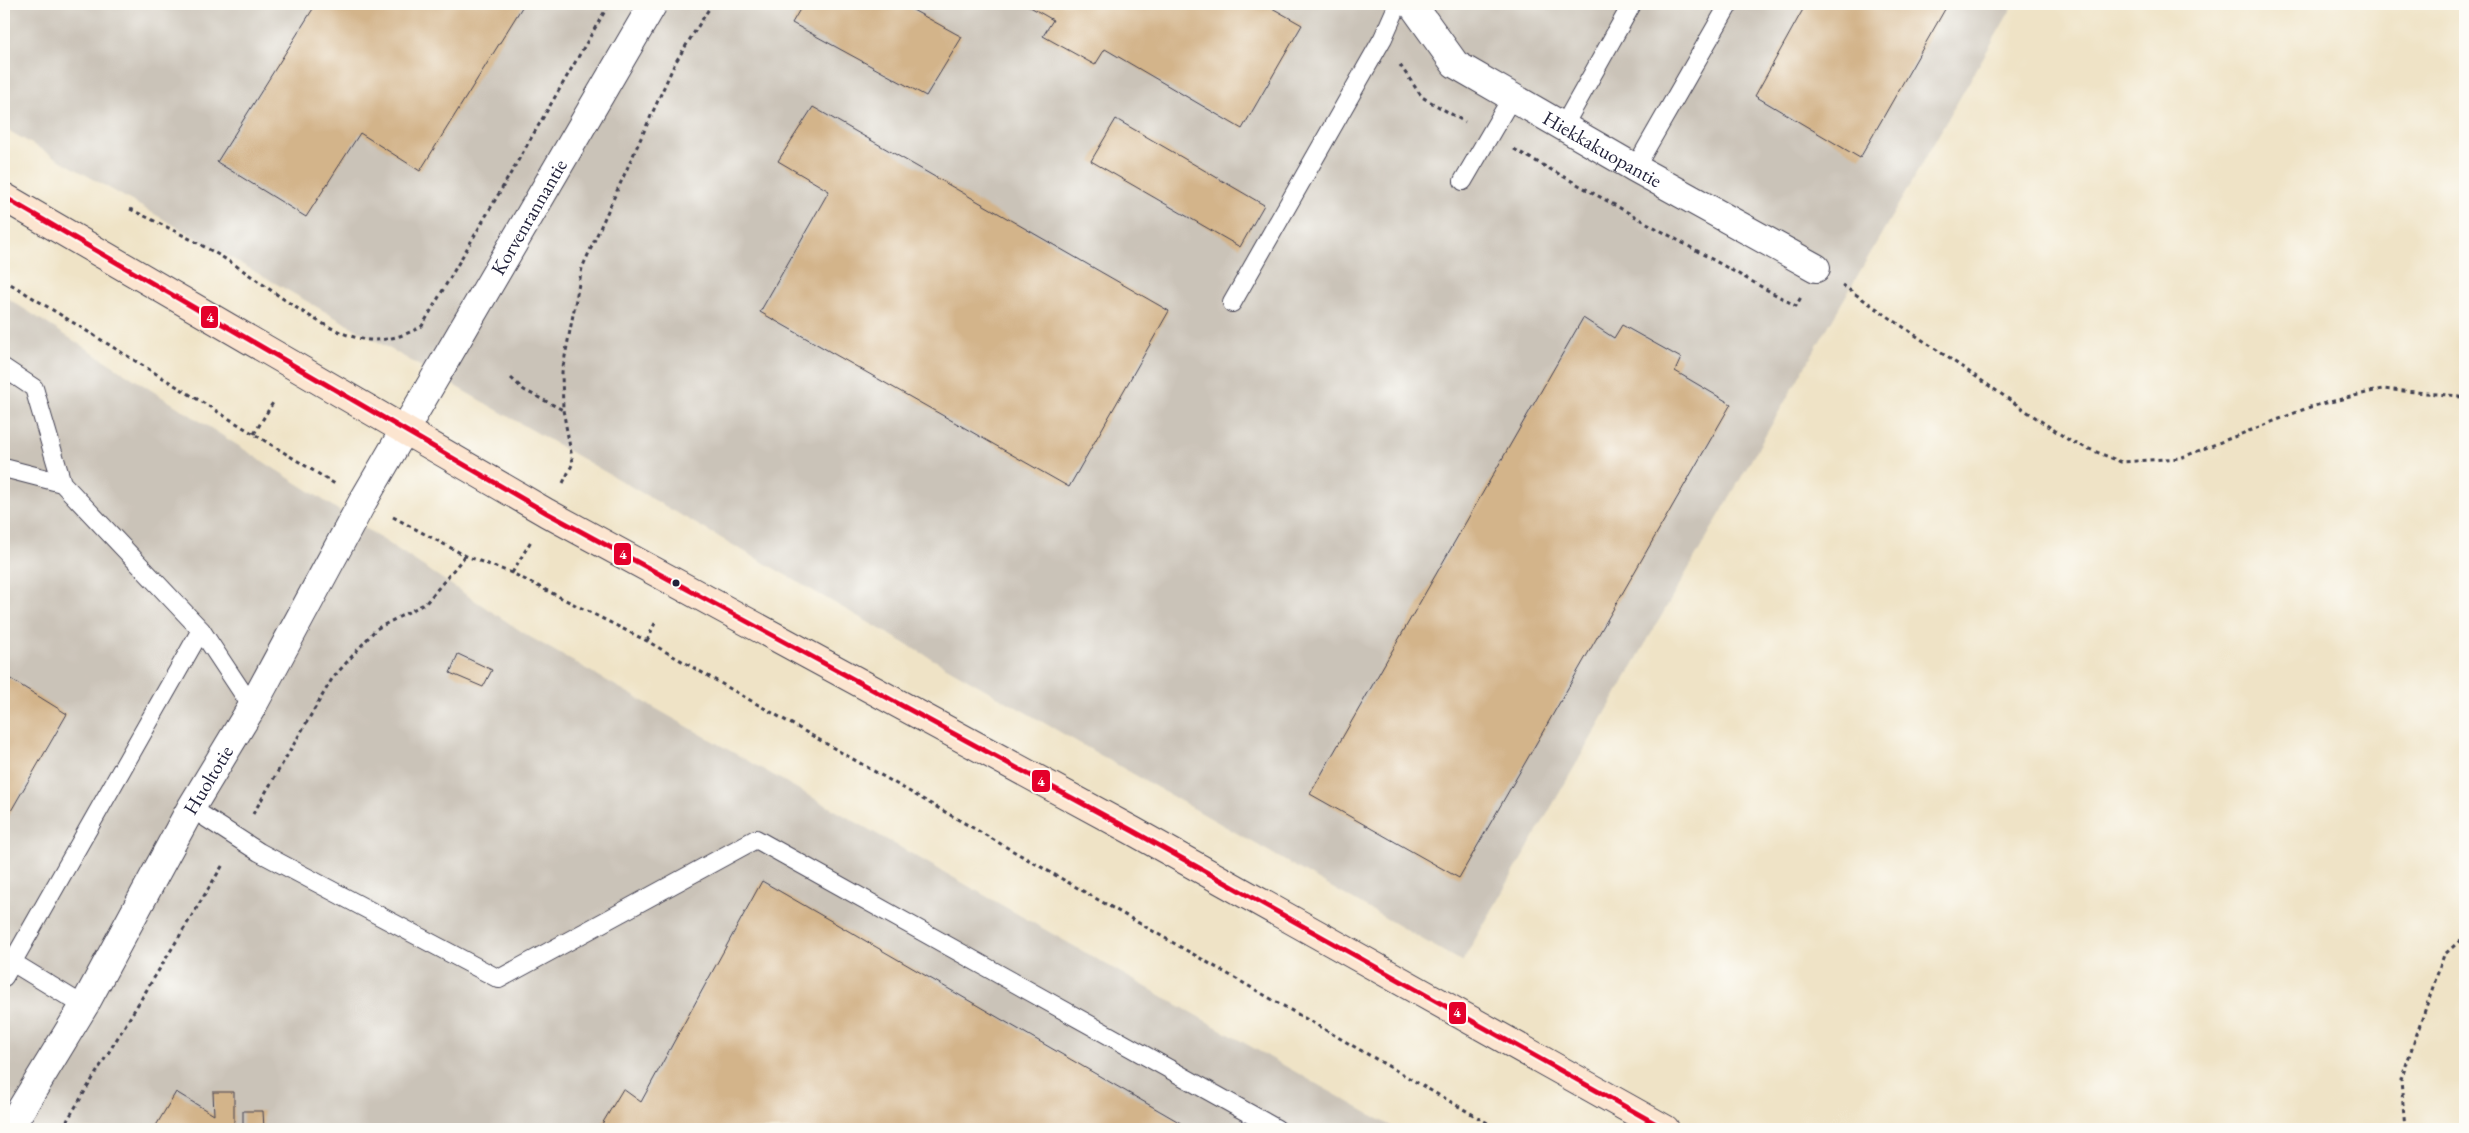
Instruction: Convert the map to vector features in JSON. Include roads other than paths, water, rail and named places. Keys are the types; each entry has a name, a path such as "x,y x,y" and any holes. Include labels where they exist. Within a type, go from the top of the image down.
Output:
{"street":[{"name":"Korvenrannantie","path":"406,430 653,4"},
{"name":"Hiekkakuopantie","path":"1412,4 1455,64 1635,168 1816,268"},
{"path":"4,197 547,512 1141,836 1665,1129"},
{"name":"Huoltotie","path":"9,1129 84,1006 191,808 252,707 363,501 406,430"}],"lane":[{"path":"1232,303 1383,38 1398,4"},
{"path":"1563,126 1632,4"},
{"path":"1635,168 1729,4"},
{"path":"1463,181 1512,97"},
{"path":"4,368 34,388 62,483 200,630 252,707"},
{"path":"4,468 62,483"},
{"path":"84,1006 8,969 200,630"},
{"path":"191,808 259,852 499,979 756,839 1277,1129"}]}
